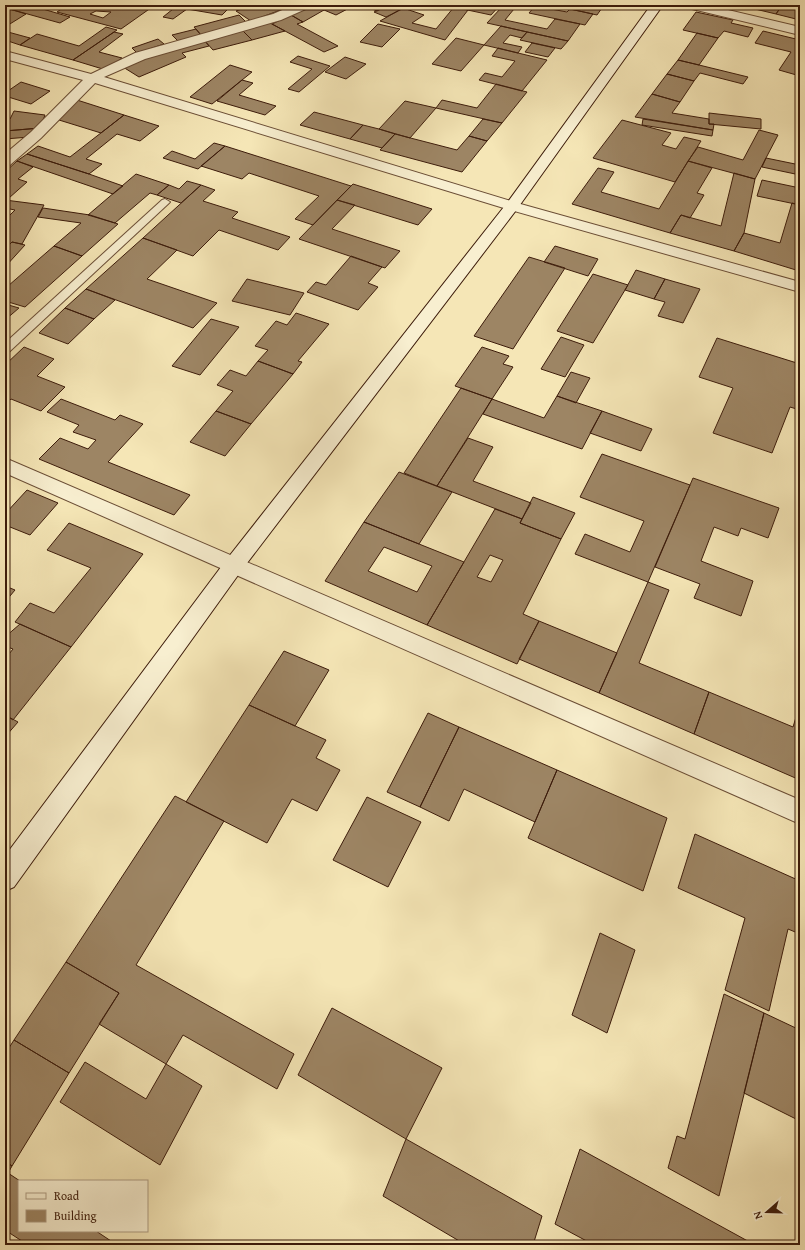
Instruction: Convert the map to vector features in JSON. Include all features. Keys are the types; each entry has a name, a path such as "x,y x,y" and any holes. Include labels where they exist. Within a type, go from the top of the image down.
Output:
{"street":[{"path":"5,162 36,135 92,78 140,56 277,17 304,5"},
{"path":"5,878 234,565 512,206 657,5"},
{"path":"692,5 800,31"},
{"path":"5,56 92,78 512,206 800,287"},
{"path":"5,465 800,812"}],"lane":[{"path":"5,349 165,202"}],"building":[{"path":"12,5 39,5 36,7 70,17 60,23 6,8"},
{"path":"67,5 155,5 121,29 57,12","holes":["96,11 111,12 103,18 90,14"]},
{"path":"178,5 203,5 228,9 222,15 187,9 173,19 163,17"},
{"path":"254,5 280,5 286,8 251,21 236,11"},
{"path":"312,5 355,5 336,15"},
{"path":"312,5 324,10 303,22 291,15"},
{"path":"362,5 389,5 377,11"},
{"path":"389,5 410,5 386,17 374,12"},
{"path":"444,5 500,5 491,15"},
{"path":"565,5 604,5 597,15 570,9 572,7"},
{"path":"738,5 782,5 776,14"},
{"path":"792,5 800,5 800,20 776,14 781,7 789,9"},
{"path":"535,6 567,12 570,9 593,14 585,25 529,13"},
{"path":"454,7 468,10 445,40 380,21 403,8 424,15 412,23 436,29"},
{"path":"502,7 514,9 505,20 547,29 555,19 580,24 568,41 487,23"},
{"path":"6,8 26,14 5,27"},
{"path":"696,12 733,20 731,23 753,28 748,37 724,31 718,38 683,30"},
{"path":"239,15 247,23 201,35 194,27"},
{"path":"291,15 303,22 297,24 338,46 324,52 272,24"},
{"path":"270,23 285,31 252,40 242,30"},
{"path":"378,24 400,29 382,47 360,42"},
{"path":"501,26 527,32 522,38 510,35 503,43 522,47 518,53 484,45"},
{"path":"106,27 117,30 73,60 20,45 37,34 79,46"},
{"path":"196,29 201,35 178,41 172,35"},
{"path":"242,30 252,40 213,50 204,40"},
{"path":"763,31 800,40 800,76 779,70 791,52 755,43"},
{"path":"8,32 30,38 20,45 5,40 5,34"},
{"path":"114,32 123,34 99,52 122,58 106,70 73,60"},
{"path":"527,32 568,41 561,49 520,40"},
{"path":"697,33 718,38 699,65 678,60"},
{"path":"456,38 484,45 461,71 432,64"},
{"path":"158,39 164,44 137,53 132,48"},
{"path":"204,40 209,46 182,53 186,57 139,77 123,67 161,51"},
{"path":"532,43 555,48 548,57 525,52"},
{"path":"498,48 547,60 522,91 479,80 485,73 502,77 515,61 492,56"},
{"path":"298,56 330,66 299,92 288,89 312,69 290,62"},
{"path":"345,57 366,64 346,79 325,72"},
{"path":"678,60 748,77 743,84 700,73 694,81 667,74"},
{"path":"230,65 252,72 212,104 190,97"},
{"path":"667,74 694,81 680,102 652,94"},
{"path":"242,80 253,83 239,95 276,106 265,115 217,101"},
{"path":"21,82 50,91 31,104 5,96 5,93"},
{"path":"496,84 527,92 502,123 436,108 442,100 477,108"},
{"path":"652,94 680,102 672,113 709,119 709,124 714,124 713,130 635,117"},
{"path":"77,100 124,115 101,133 59,120"},
{"path":"405,101 436,108 410,138 379,129"},
{"path":"14,111 45,115 40,128 5,131 5,119 10,119"},
{"path":"314,112 363,125 350,139 300,125"},
{"path":"709,113 761,119 761,129 709,124"},
{"path":"124,115 159,126 140,141 117,134 86,159 102,164 89,174 27,154 38,146 70,157"},
{"path":"483,119 502,123 487,141 469,136"},
{"path":"643,119 713,130 712,136 642,125"},
{"path":"622,120 671,133 662,145 676,149 684,137 701,141 675,182 593,158"},
{"path":"363,125 395,134 382,148 350,139"},
{"path":"40,128 29,137 5,139 5,131"},
{"path":"759,130 778,135 755,179 688,161 698,147 743,160"},
{"path":"395,134 457,150 469,136 487,141 462,172 380,150"},
{"path":"214,143 225,146 198,169 163,158 172,151 195,159"},
{"path":"225,146 351,186 313,225 295,219 319,196 249,173 242,179 201,166"},
{"path":"27,154 123,186 113,194 17,161"},
{"path":"766,158 800,165 800,175 762,167"},
{"path":"17,161 33,167 18,179 27,182 9,198 5,197 5,172"},
{"path":"688,161 712,168 697,193 704,195 690,218 681,215 670,233 572,204 598,168 614,172 601,192 659,209"},
{"path":"734,173 755,179 744,233 734,251 670,233 681,215 721,226"},
{"path":"136,174 169,185 157,195 150,193 115,223 88,215"},
{"path":"762,180 800,188 800,205 757,196"},
{"path":"187,181 201,185 181,203 157,195 169,185 179,189"},
{"path":"353,184 432,209 418,225 337,200"},
{"path":"201,185 215,190 203,201 238,212 232,218 290,237 278,250 219,230 193,256 143,238"},
{"path":"5,200 44,205 22,244 12,242 9,245 5,244 5,220 15,210 5,208"},
{"path":"337,200 355,205 332,229 400,251 385,268 299,239"},
{"path":"792,203 800,205 800,261 796,270 734,251 744,233 780,243"},
{"path":"43,208 90,215 118,224 82,256 54,246 81,223 38,217"},
{"path":"143,238 177,250 147,279 217,303 193,328 86,289"},
{"path":"12,242 25,245 5,267 5,249"},
{"path":"54,246 82,256 25,307 5,301 5,285 8,286"},
{"path":"555,246 598,259 588,276 544,262"},
{"path":"351,256 382,267 368,283 378,287 358,310 307,292 316,282 326,285"},
{"path":"529,257 565,268 513,349 474,336"},
{"path":"636,270 665,279 654,299 625,290"},
{"path":"593,274 628,285 593,343 557,331"},
{"path":"247,279 304,293 290,315 232,301"},
{"path":"665,279 700,289 683,323 658,316 665,302 654,299"},
{"path":"86,289 115,300 94,319 65,308"},
{"path":"5,304 19,308 5,320"},
{"path":"65,308 94,319 68,344 39,333"},
{"path":"296,313 329,324 298,361 302,362 293,374 258,361 268,350 255,346 276,321 287,325"},
{"path":"211,319 239,327 200,375 172,366"},
{"path":"561,337 584,345 565,377 541,369"},
{"path":"717,338 800,364 800,410 790,407 772,453 713,433 733,388 699,377"},
{"path":"24,347 54,359 37,376 65,387 41,411 11,399 5,405 5,365"},
{"path":"482,347 509,356 503,364 513,367 492,399 455,386"},
{"path":"258,361 293,374 251,424 216,411 233,391 217,385 230,370 246,376"},
{"path":"571,372 590,378 576,403 557,396"},
{"path":"461,388 492,399 437,486 404,473"},
{"path":"557,396 602,411 582,449 483,414 492,399 544,418"},
{"path":"61,399 115,420 120,415 143,424 108,462 190,495 174,515 39,459 60,438 88,449 96,440 73,432 79,425 47,412"},
{"path":"216,411 251,424 225,456 190,442"},
{"path":"602,411 652,429 641,451 590,433"},
{"path":"468,438 493,447 473,481 531,503 522,519 437,486"},
{"path":"602,454 690,485 648,582 575,554 585,534 630,552 644,521 580,497"},
{"path":"399,472 452,492 419,544 364,522"},
{"path":"693,478 779,508 768,538 741,528 738,536 714,527 701,561 753,581 741,616 694,598 700,584 655,567"},
{"path":"27,490 58,503 30,535 5,525 5,514"},
{"path":"533,497 575,513 561,539 520,523"},
{"path":"495,509 522,519 520,523 561,539 523,614 539,621 517,664 427,625","holes":["490,555 503,560 491,582 477,577"]},
{"path":"364,522 464,562 427,625 325,581","holes":["384,547 432,566 417,592 368,571"]},
{"path":"69,523 143,554 71,647 15,622 30,603 54,613 91,568 47,550"},
{"path":"648,582 669,590 639,663 709,692 694,734 599,693"},
{"path":"5,586 15,590 5,602"},
{"path":"539,621 617,653 599,693 519,659"},
{"path":"20,624 71,647 13,720 5,715 5,659 13,649 5,646 5,637"},
{"path":"284,651 329,670 295,726 249,705"},
{"path":"709,692 793,727 800,704 800,780 694,734"},
{"path":"249,705 326,740 316,758 340,770 317,811 292,799 267,843 186,802"},
{"path":"428,713 459,727 420,807 387,792"},
{"path":"5,715 18,722 5,737"},
{"path":"459,727 557,770 535,822 464,789 449,821 420,807"},
{"path":"557,770 667,818 643,891 528,838"},
{"path":"175,796 224,821 136,965 294,1054 277,1089 183,1035 166,1064 99,1024 119,993 66,962"},
{"path":"367,797 421,822 388,887 333,860"},
{"path":"695,834 800,881 800,934 788,929 769,1011 725,990 745,918 678,888"},
{"path":"600,933 635,950 607,1033 572,1015"},
{"path":"66,962 119,993 69,1073 14,1040"},
{"path":"724,994 764,1013 719,1196 668,1168 677,1136 685,1139"},
{"path":"332,1008 442,1068 406,1139 298,1075"},
{"path":"764,1013 800,1030 800,1121 744,1093"},
{"path":"14,1040 69,1073 12,1166 5,1161 5,1054"},
{"path":"85,1062 146,1099 166,1064 202,1086 160,1165 60,1102"},
{"path":"406,1139 542,1216 533,1245 466,1245 383,1196"},
{"path":"580,1149 755,1245 594,1245 555,1224"},
{"path":"5,1161 12,1166 8,1173 18,1180 18,1232 98,1232 117,1245 28,1245 5,1230"}]}
